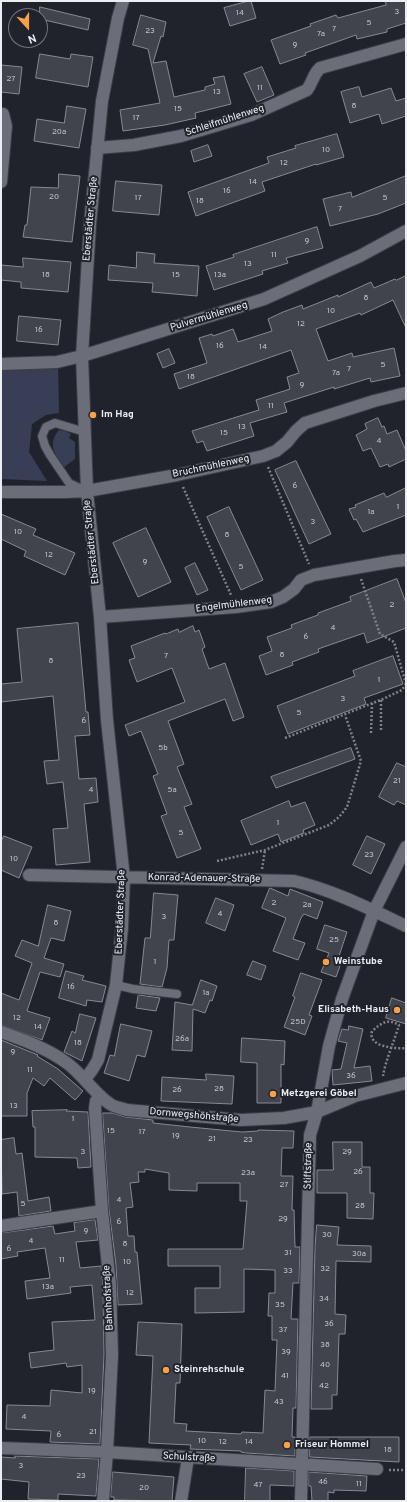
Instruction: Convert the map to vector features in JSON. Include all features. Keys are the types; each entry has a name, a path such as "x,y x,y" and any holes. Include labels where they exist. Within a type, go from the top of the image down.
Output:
{"street":[{"name":"Eberstädter Straße","path":"85,1079 98,1060 116,985 122,928 124,878 107,720 100,617 87,491 82,356 90,224 102,100 118,18 123,1"},
{"name":"Schleifmühlenweg","path":"97,148 134,145 181,136 251,114 307,90 312,84 314,75 320,68 406,44"},
{"path":"1,182 6,126 3,114"},
{"name":"Pulvermühlenweg","path":"1,364 57,362 82,356 264,299 360,256 406,231"},
{"name":"Bruchmühlenweg","path":"1,492 87,491 177,475 263,456 276,451 305,423 374,401 406,393"},
{"name":"Engelmühlenweg","path":"100,617 236,607 271,602 283,597 294,589 302,580 314,575 406,560"},
{"name":"Stiftstraße","path":"301,1501 310,1135 317,1112 329,1046 342,999 374,911 406,847"},
{"name":"Konrad-Adenauer-Straße","path":"29,875 238,881 294,881 311,885 406,926"},
{"name":"Dornwegshöhstraße","path":"1,1032 46,1050 68,1064 111,1105 127,1110 241,1120 284,1118 317,1112 356,1096 382,1088 406,1083"},
{"name":"Bahnhofstraße","path":"100,1096 96,1101 95,1108 102,1211 110,1284 112,1355 108,1452 103,1501"},
{"path":"1,1226 102,1211"},
{"name":"Schulstraße","path":"1,1448 108,1452 377,1469"},
{"path":"181,1501 188,1458"}],"lane":[{"path":"85,432 54,423 46,427 42,436 45,446 69,483 87,491"},
{"path":"116,985 133,989 177,994"}],"path":[{"path":"263,456 314,575"},
{"path":"177,475 236,607"},
{"path":"285,738 381,700 402,690 406,684 394,642 380,634 363,588 358,567"},
{"path":"381,700 381,730"},
{"path":"371,733 372,703"},
{"path":"217,861 265,850 329,825 339,817 347,807 361,761 345,715"},
{"path":"261,880 265,850"},
{"path":"382,1088 384,1070 392,1048 399,1025 392,1021 386,1022 372,1031 372,1038 375,1043 392,1048 397,1049 406,1048"},
{"path":"377,1469 406,1470"}],"shaded area":[{"path":"58,367 59,413 46,415 32,424 29,452 47,481 1,479 1,368"},
{"path":"59,430 71,434 69,438 75,442 75,459 64,467 55,453 53,444 55,435"}],"building":[{"path":"251,1 256,18 230,26 224,8"},
{"path":"385,1 406,1 406,23 387,29 387,32 357,39 356,35 305,53 306,55 280,64 271,40 311,26 310,24 336,15 338,18 386,5"},
{"path":"48,9 90,19 88,30 48,21"},
{"path":"141,15 166,22 163,37 161,36 153,63 166,61 174,97 205,90 205,87 215,84 213,78 224,76 231,104 195,113 196,118 165,125 123,131 120,110 160,103 148,49 133,45"},
{"path":"40,54 70,59 71,54 93,57 88,87 36,78"},
{"path":"1,65 22,67 19,94 1,92"},
{"path":"262,67 274,95 257,102 244,74"},
{"path":"359,87 362,97 391,88 396,101 406,98 406,116 382,124 379,114 350,123 341,92"},
{"path":"67,106 86,109 79,148 34,141 37,119 64,123"},
{"path":"337,134 344,157 316,164 262,182 265,191 196,216 188,192 269,163 267,157 296,148 295,146"},
{"path":"208,145 212,156 194,162 191,151"},
{"path":"59,174 80,176 72,242 23,237 25,225 27,225 31,187 58,188"},
{"path":"406,176 406,203 378,214 330,226 323,199 351,192 352,197"},
{"path":"116,181 162,185 159,215 113,211"},
{"path":"317,227 323,248 286,258 288,263 262,271 263,274 214,290 206,266 234,257 233,255"},
{"path":"137,252 155,254 154,263 199,266 197,296 152,292 153,283 108,280 109,265 136,268"},
{"path":"23,258 71,262 68,292 21,288 21,282 1,280 1,265 23,267"},
{"path":"406,276 406,328 393,300 361,315 360,313 316,329 328,361 352,353 353,357 394,348 400,376 371,382 370,378 334,389 334,387 284,403 287,412 250,423 254,436 207,451 203,441 197,443 192,431 259,410 256,400 290,389 287,377 299,373 291,350 179,389 174,374 207,363 199,338 212,334 213,336 233,329 238,342 272,331 268,319 283,312 302,305 303,309 338,295 338,297 371,282 374,288"},
{"path":"19,316 61,320 58,345 17,341"},
{"path":"169,349 175,363 163,368 157,354"},
{"path":"378,418 382,427 384,426 387,434 397,430 406,451 406,459 389,467 388,464 380,467 371,448 363,451 356,435 367,429 365,424"},
{"path":"296,461 331,534 309,544 275,470"},
{"path":"406,488 406,515 363,532 356,519 354,520 349,509 384,493 386,497"},
{"path":"229,507 263,580 241,590 207,517"},
{"path":"1,514 36,529 33,535 75,553 65,575 24,556 26,551 1,539"},
{"path":"146,528 171,582 138,597 113,543"},
{"path":"195,563 208,590 197,595 185,568"},
{"path":"397,579 406,603 406,628 367,643 364,633 318,649 319,652 292,662 293,665 266,675 259,656 272,651 267,637 292,628 291,625 318,615 318,613 351,601 350,597"},
{"path":"78,623 86,712 88,712 90,735 75,736 79,779 96,778 98,802 84,804 90,862 56,865 53,829 68,828 63,782 47,784 44,761 59,760 53,696 1,702 1,684 22,682 17,629"},
{"path":"193,626 195,632 199,630 205,647 202,649 209,669 225,663 244,717 233,721 225,699 168,721 184,764 177,767 192,804 184,807 201,849 177,858 161,816 167,814 153,776 158,774 141,731 129,736 125,725 185,702 172,668 137,682 129,660 135,658 131,646 165,633 166,634 178,629 179,632"},
{"path":"393,656 403,684 364,698 366,704 288,734 277,706 355,676 353,671"},
{"path":"351,748 355,759 276,788 271,777"},
{"path":"397,763 406,767 406,805 397,801 394,805 379,797"},
{"path":"289,801 291,807 305,802 315,825 303,830 304,833 281,842 278,834 251,845 241,821"},
{"path":"4,836 32,847 19,878 1,870 1,842"},
{"path":"367,836 385,844 371,874 353,865"},
{"path":"270,888 288,896 290,889 323,902 317,919 304,914 301,918 293,939 305,943 298,960 273,951 286,918 262,908"},
{"path":"154,893 178,895 174,940 169,940 167,968 162,987 140,984 145,938 150,938"},
{"path":"216,898 234,905 225,931 206,923"},
{"path":"48,905 71,911 64,941 51,938 44,958 64,964 60,977 40,972 27,1011 50,1018 42,1040 1,1025 1,993 19,1000 32,963 15,956 22,940 38,946"},
{"path":"325,925 347,932 336,965 340,966 336,977 321,972 329,953 317,949"},
{"path":"253,961 266,966 261,980 247,975"},
{"path":"66,971 84,976 82,980 106,986 102,1002 87,1000 86,1006 59,998"},
{"path":"301,973 322,980 309,1015 312,1016 305,1035 284,1027 295,997 293,996"},
{"path":"201,980 217,986 212,1001 210,1000 205,1013 193,1009 192,1051 172,1050 175,1002 192,1005"},
{"path":"139,995 160,998 156,1011 136,1008"},
{"name":"Elisabeth-Haus","path":"392,998 406,1003 406,1024 386,1018"},
{"path":"80,1014 96,1018 82,1061 64,1052 72,1031 75,1033"},
{"path":"121,1024 152,1031 145,1057 137,1055 129,1081 104,1073 110,1055 114,1056"},
{"path":"349,1026 363,1029 354,1068 370,1066 372,1081 333,1085 332,1070 341,1069 347,1043 338,1041 342,1029 348,1030"},
{"path":"242,1038 285,1041 284,1065 281,1064 281,1103 257,1103 257,1063 241,1062"},
{"path":"1,1040 38,1055 37,1056 58,1069 83,1091 75,1100 50,1078 44,1086 33,1078 27,1093 27,1116 1,1116"},
{"path":"206,1074 234,1076 232,1104 161,1101 162,1077 206,1080"},
{"path":"67,1110 66,1111 88,1112 91,1167 78,1168 77,1158 35,1157 35,1127 33,1127 32,1111"},
{"path":"103,1113 112,1113 126,1117 153,1120 153,1123 242,1132 258,1130 294,1131 293,1148 282,1148 281,1176 293,1176 292,1210 294,1210 295,1247 300,1247 299,1283 293,1283 291,1319 298,1319 296,1408 293,1408 292,1437 295,1437 295,1456 246,1453 241,1451 190,1449 191,1445 149,1443 153,1356 136,1355 138,1322 182,1324 180,1383 176,1383 174,1423 187,1424 186,1431 241,1434 242,1432 263,1433 265,1390 275,1391 277,1340 272,1340 272,1316 268,1316 269,1293 275,1293 275,1270 244,1269 244,1312 195,1313 195,1288 220,1288 220,1266 168,1266 168,1249 243,1249 247,1201 240,1201 240,1183 197,1183 197,1191 169,1190 169,1173 145,1169 145,1172 138,1172 139,1182 130,1183 133,1207 126,1208 128,1236 134,1236 135,1252 137,1252 142,1304 118,1305 116,1265 109,1210"},
{"path":"14,1138 16,1154 22,1153 28,1201 49,1197 51,1211 19,1216 17,1192 2,1194 1,1140"},
{"path":"333,1142 362,1142 362,1167 370,1167 370,1193 374,1193 373,1219 347,1218 347,1193 317,1193 317,1170 333,1170"},
{"path":"95,1220 98,1240 76,1242 80,1268 101,1266 103,1285 104,1355 100,1444 50,1442 51,1431 6,1429 7,1405 50,1406 51,1390 82,1393 82,1365 67,1367 66,1363 31,1368 29,1353 54,1350 52,1322 95,1320 92,1285 70,1287 71,1293 27,1299 25,1281 50,1278 45,1248 17,1252 18,1256 1,1259 1,1233 53,1226 55,1234 75,1231 74,1223"},
{"path":"317,1225 339,1227 337,1245 371,1246 371,1262 336,1261 335,1314 346,1315 345,1334 339,1334 337,1395 332,1395 332,1409 311,1409 315,1248"},
{"path":"310,1437 399,1437 399,1462 310,1457"},
{"path":"15,1456 99,1459 96,1496 58,1494 58,1500 28,1499 29,1482 1,1479 1,1457 15,1458"},
{"path":"246,1468 294,1471 294,1486 270,1485 270,1501 245,1501"},
{"path":"113,1472 174,1477 172,1501 114,1500 114,1497 111,1497"},
{"path":"309,1472 367,1476 366,1491 334,1490 334,1493 328,1492 328,1501 312,1501 311,1486 309,1486"}],"place":[{"name":"Im Hag","path":"93,415"},
{"name":"Weinstube","path":"326,962"},
{"name":"Elisabeth-Haus","path":"397,1010"},
{"name":"Metzgerei Göbel","path":"273,1094"},
{"name":"Steinrehschule","path":"166,1370"},
{"name":"Friseur Hommel","path":"287,1445"}]}
